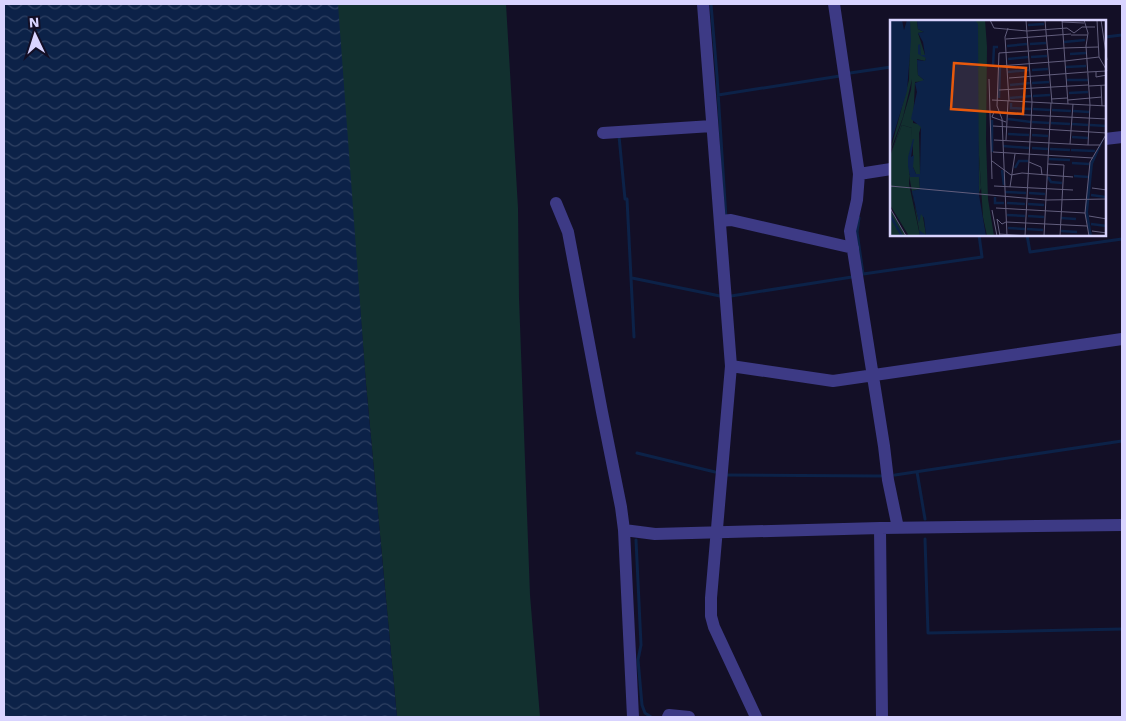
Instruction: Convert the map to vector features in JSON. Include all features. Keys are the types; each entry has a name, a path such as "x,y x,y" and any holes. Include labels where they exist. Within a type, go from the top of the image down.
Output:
{"street":[{"path":"703,4 712,126 725,221 734,367 717,532 711,616 714,627 756,717"},
{"path":"834,4 859,174 857,200 850,231 888,480 898,528"},
{"path":"603,133 712,126"},
{"path":"1106,139 1122,137"},
{"path":"859,174 890,169"},
{"path":"556,203 568,232 621,507 624,530 633,717"},
{"path":"725,221 853,248"},
{"path":"734,367 833,381 1122,340"},
{"path":"624,530 655,534 880,528 1122,525"},
{"path":"878,717 882,717 880,528"},
{"path":"668,717 669,715 689,717"}],"green space":[{"path":"336,4 506,4 518,208 519,298 530,595 540,717 397,717 366,384"}],"water":[{"path":"4,4 338,4 366,384 397,717 4,717"}],"waterway":[{"path":"711,4 726,218"},
{"path":"1106,37 1122,35"},
{"path":"850,73 890,67"},
{"path":"718,95 840,76"},
{"path":"619,136 625,199 627,199 634,337"},
{"path":"859,218 857,232 863,274 982,257 979,236"},
{"path":"1027,236 1030,252 1122,239"},
{"path":"731,296 852,277"},
{"path":"632,278 720,296"},
{"path":"895,475 1122,441"},
{"path":"637,453 715,472"},
{"path":"917,472 925,519"},
{"path":"727,475 881,476"},
{"path":"925,539 928,633 1122,629"},
{"path":"636,540 641,645 638,660 642,705 645,713 651,717"}]}
